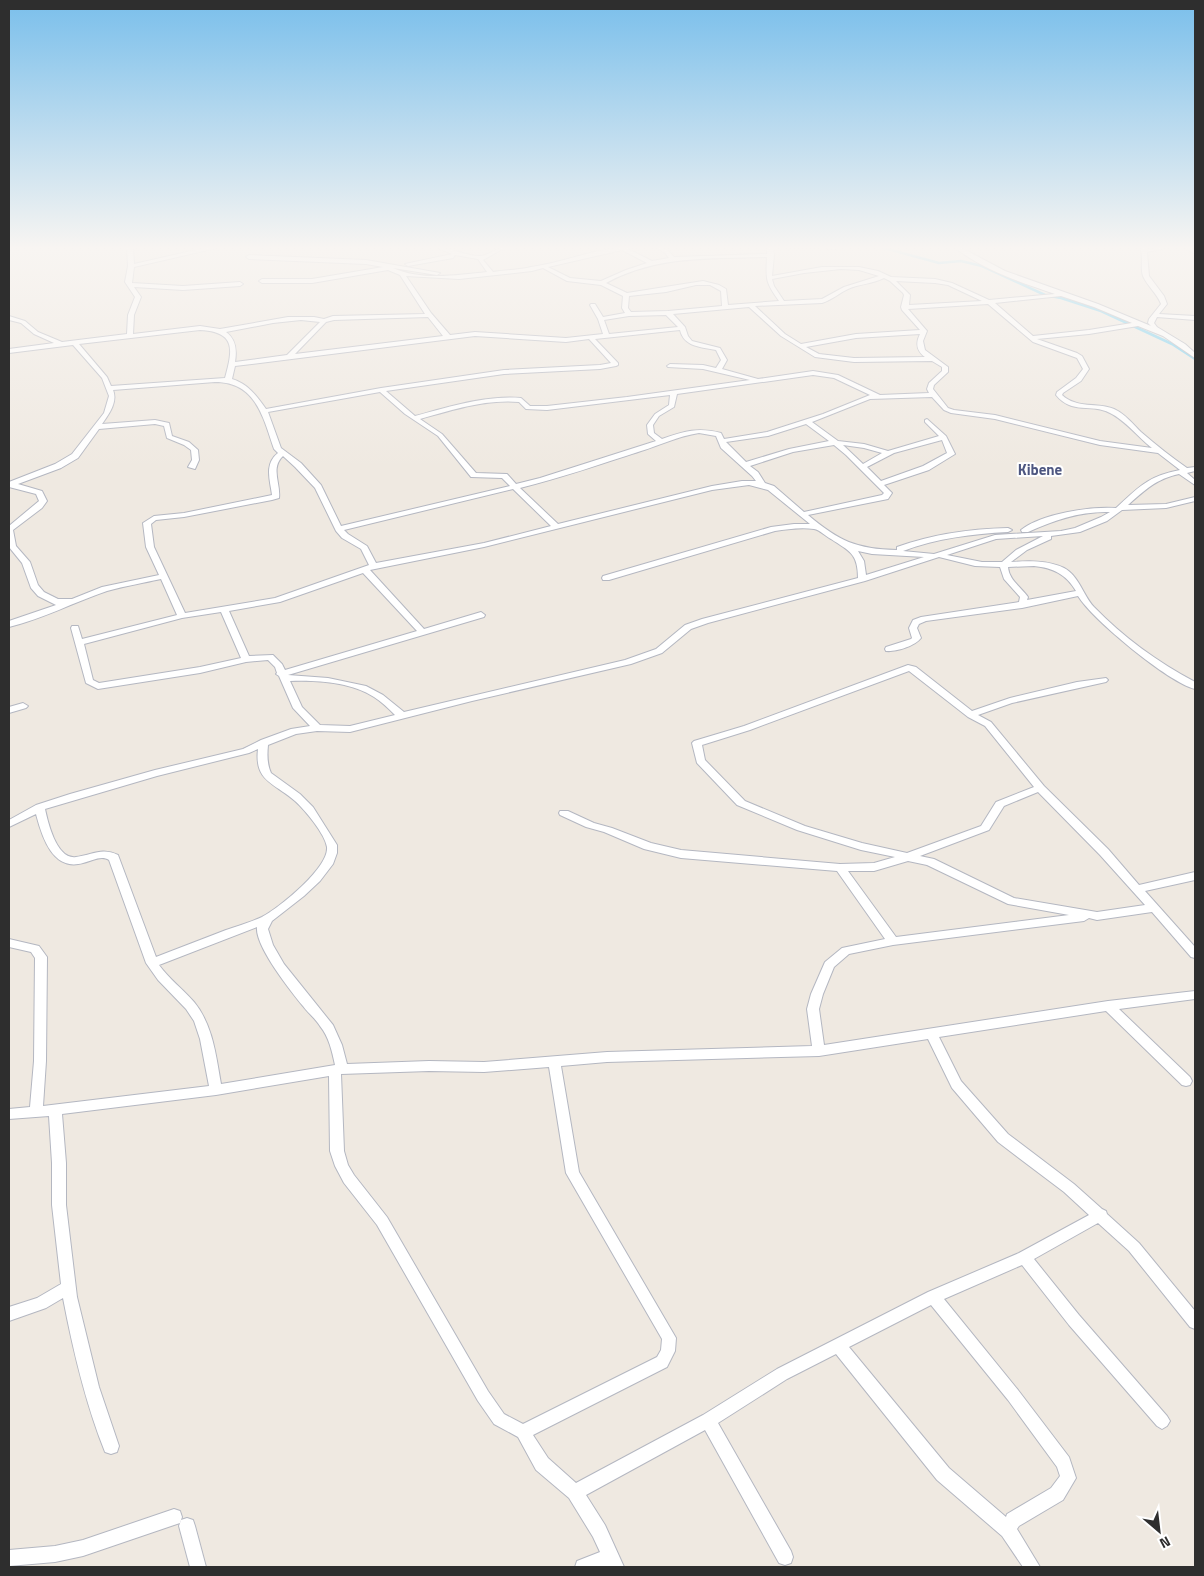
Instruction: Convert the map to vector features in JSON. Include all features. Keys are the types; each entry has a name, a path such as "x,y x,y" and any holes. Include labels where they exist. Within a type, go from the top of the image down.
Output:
{"street":[{"path":"18,321 23,322 36,333 61,344"},
{"path":"130,335 131,321"},
{"path":"9,351 195,328 220,331 283,321"},
{"path":"289,356 324,321"},
{"path":"434,321 448,337"},
{"path":"602,321 607,336"},
{"path":"676,321 683,328 685,337 690,342 718,349 724,360 718,370"},
{"path":"766,321 799,346 817,356 842,360 934,359"},
{"path":"916,321 923,332 920,343 922,350 942,363 946,369 931,384 930,389 946,409 953,412 995,417 1100,443 1159,451"},
{"path":"1011,321 1042,344 1070,351 1080,357 1086,369 1084,373 1060,392 1059,394 1062,399 1080,406 1112,411 1159,451 1187,471 1195,483"},
{"path":"1129,321 1164,334"},
{"path":"1153,321 1152,323 1155,328 1183,345 1195,356"},
{"path":"1032,338 1137,324"},
{"path":"232,364 448,337 487,334 554,340 683,328"},
{"path":"220,331 229,337 234,352 228,380"},
{"path":"799,346 856,336 923,332"},
{"path":"264,411 381,390 504,372 600,367 616,364 591,338"},
{"path":"9,485 68,461 82,448 107,412 111,402 110,388 100,371 74,342"},
{"path":"670,366 718,370 758,380"},
{"path":"414,418 463,406 512,399 521,400 528,408 537,409 674,393 794,374 826,373 856,384 878,396"},
{"path":"110,388 228,380 238,383 247,389 264,411 276,444 282,453 298,465 318,487 339,529 364,548 374,566"},
{"path":"381,390 414,418 440,435 474,475 502,474 556,527"},
{"path":"662,442 651,434 650,425 657,415 672,406 674,393"},
{"path":"722,441 760,436 838,410 860,400 878,396 934,395"},
{"path":"804,514 885,497 888,493 837,443 807,421"},
{"path":"880,484 926,468 950,456 951,451 944,437 927,421"},
{"path":"96,427 155,422 166,424 169,437 191,445 195,451 197,460 192,467"},
{"path":"339,529 571,472 685,433 699,431 719,434 724,446 762,484 850,547 862,563 862,579"},
{"path":"862,467 888,453 944,437"},
{"path":"745,465 772,455 837,443 864,445 888,453"},
{"path":"182,616 150,547 147,522 154,518 184,515 276,496 271,467 276,456 282,453"},
{"path":"1022,605 1024,597 1007,579 1005,574 1004,565 1015,553 1024,547 1057,534 1092,524 1119,509 1151,481 1187,471"},
{"path":"79,643 182,616 287,597 374,566 484,545 712,488 752,482 762,484"},
{"path":"9,485 39,493 43,501 9,528 12,546 15,552 26,562 34,586 41,594 56,602 67,603"},
{"path":"1025,530 1074,511 1094,508 1119,509 1166,506 1195,498"},
{"path":"606,578 774,529 794,526 820,527"},
{"path":"895,551 921,542 970,530 1025,530 1057,534"},
{"path":"9,824 40,807 155,773 246,751 294,731 317,728 350,729 628,662 659,651 683,630 705,621 862,579 995,537 1057,534"},
{"path":"850,547 876,551 935,555 970,563 1041,565 1059,568 1072,578 1092,609 1128,641 1151,659 1195,686"},
{"path":"364,569 422,632"},
{"path":"9,624 80,600 105,588 163,576"},
{"path":"890,649 917,638 913,628 916,622 924,619 1022,605 1080,593"},
{"path":"224,609 246,659"},
{"path":"282,677 481,615"},
{"path":"75,628 89,681 98,686 200,670 246,659 270,657 279,666 282,677 298,708 317,728"},
{"path":"1097,916 1012,901 930,862 810,831 741,803 700,760 697,743 747,728 908,668 913,669 971,715 988,724 1040,788 1104,852 1195,954"},
{"path":"282,677 308,679 362,688 376,694 402,716"},
{"path":"971,715 988,706 1071,685 1103,680"},
{"path":"9,710 23,706"},
{"path":"152,963 267,919 310,884 330,863 334,852 332,844 305,805 272,781 264,770 261,757 264,742"},
{"path":"564,813 639,843 681,854 840,868 874,867 888,864 985,828 1000,804 1040,788"},
{"path":"40,807 46,833 52,845 64,859 72,861 102,854 109,854 114,858 152,963 161,978 194,1011 200,1022 216,1090"},
{"path":"840,868 893,941"},
{"path":"1138,889 1195,876"},
{"path":"819,1051 813,1009 817,994 829,965 846,951 893,941 1155,908"},
{"path":"267,919 262,930 267,944 308,1004 324,1022 337,1045 339,1070 336,1144 342,1166 349,1179 382,1221 483,1396 499,1419 523,1432 542,1464 575,1492 599,1531 614,1562 583,1567"},
{"path":"9,943 35,949 41,957 39,1004 40,1061 36,1112"},
{"path":"9,1114 216,1090 339,1070 421,1066 484,1067 616,1056 819,1051 1108,1006 1195,995"},
{"path":"1108,1006 1186,1081"},
{"path":"931,1034 956,1084 1003,1138 1101,1215 1134,1247 1195,1322"},
{"path":"523,1432 662,1362 668,1350 669,1338 573,1174 554,1062"},
{"path":"55,1110 59,1162 59,1204 68,1288 78,1342 100,1417 111,1446"},
{"path":"575,1492 708,1420 782,1374 933,1297 1024,1257 1101,1215"},
{"path":"1024,1257 1074,1320 1162,1421"},
{"path":"9,1314 41,1303 68,1288"},
{"path":"933,1297 1013,1394 1062,1463 1068,1478 1056,1494 1013,1520 1008,1530"},
{"path":"838,1345 943,1474 1008,1530 1032,1567"},
{"path":"708,1420 784,1557"},
{"path":"9,1558 55,1554 180,1522 198,1567"}],"waterway":[{"path":"1122,321 1172,344 1195,359"}],"district":[{"name":"Kibene","path":"1040,470"}]}
